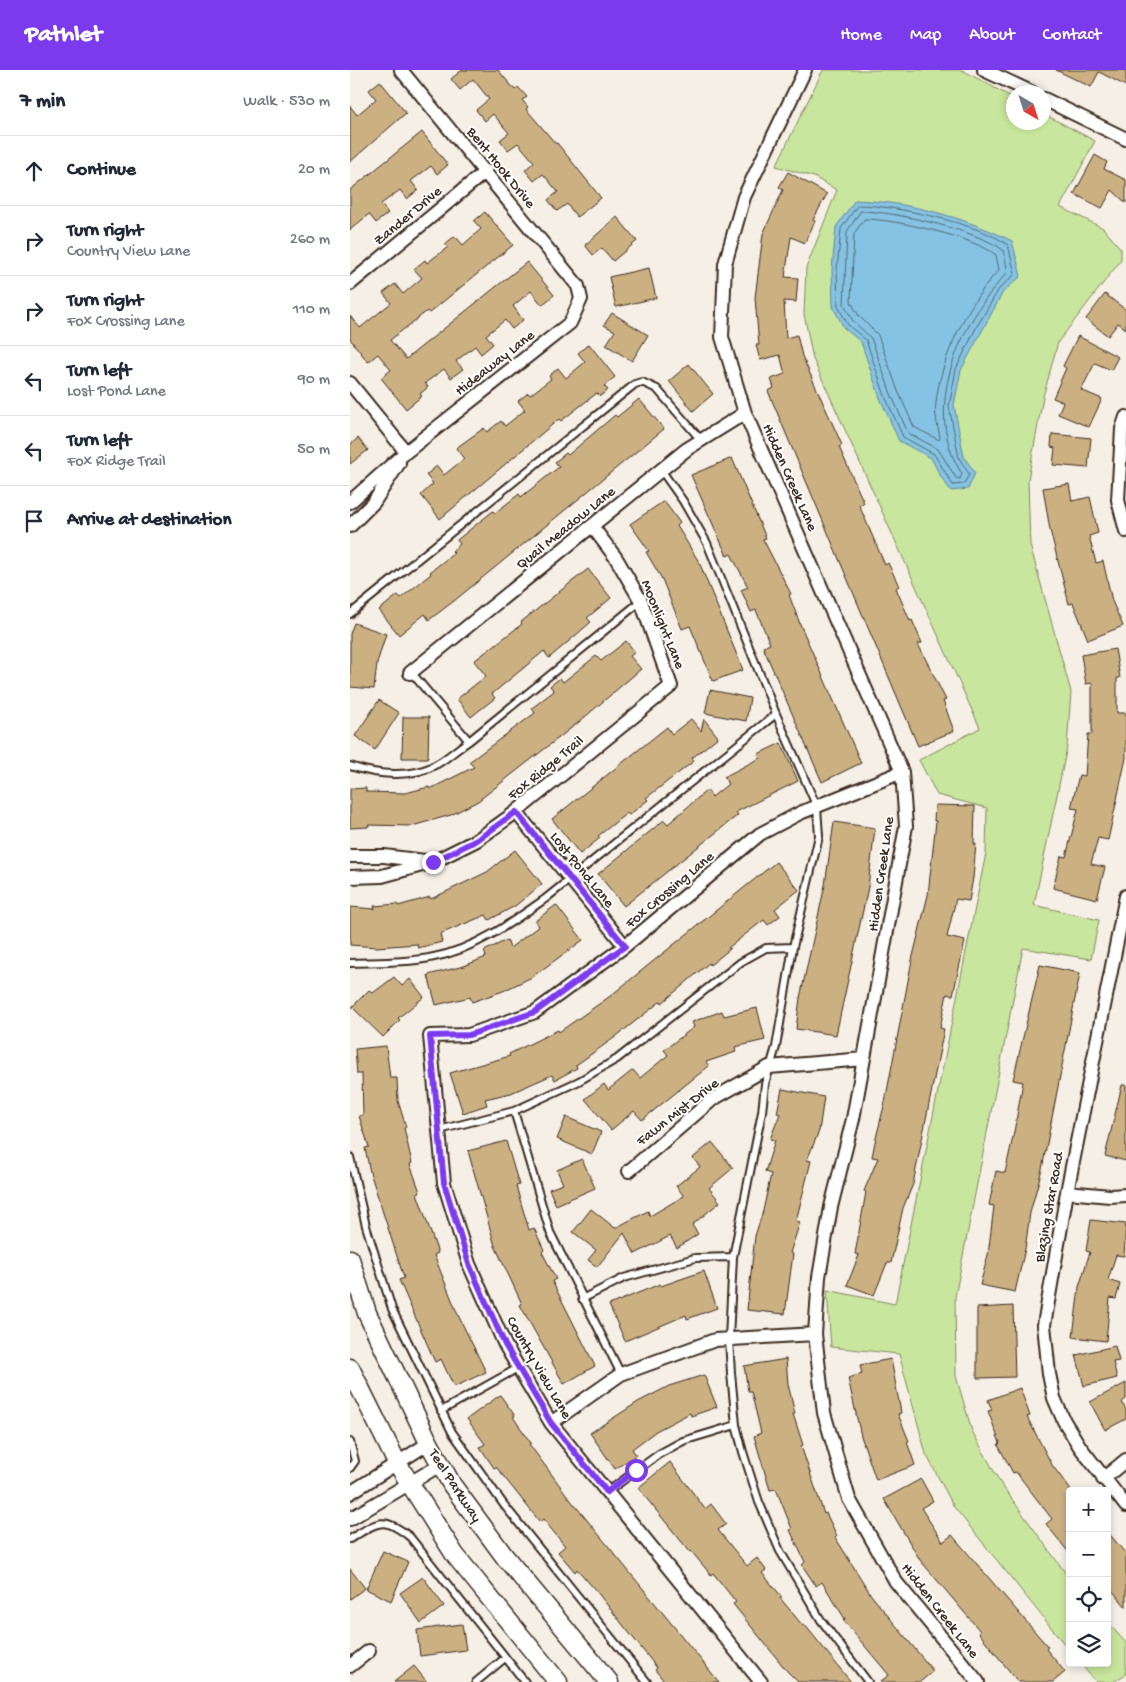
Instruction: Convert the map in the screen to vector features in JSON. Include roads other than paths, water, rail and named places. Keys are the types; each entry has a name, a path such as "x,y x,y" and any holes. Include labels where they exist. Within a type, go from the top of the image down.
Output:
{"main road":[{"name":"Teel Parkway","path":"350,1259 367,1313 429,1443 452,1485 505,1557 609,1682"},
{"path":"350,1368 397,1463 455,1555 558,1682"}],"street":[{"name":"Bent Hook Drive","path":"401,70 486,171 578,286"},
{"name":"Hidden Creek Lane","path":"805,70 744,197 725,264 722,337 745,413 902,772 906,826 853,1119 831,1206 819,1277 814,1334 824,1412 849,1499 896,1582 970,1680"},
{"path":"984,70 1016,85"},
{"path":"1051,102 1126,138"},
{"name":"Zander Drive","path":"350,284 486,171"},
{"name":"Hideaway Lane","path":"350,502 406,452 570,322 581,299 578,286"},
{"path":"350,383 406,452"},
{"name":"Quail Meadow Lane","path":"411,672 661,470 701,440 745,413"},
{"path":"1126,417 1122,429 1118,500 1126,532"},
{"name":"Hideaway Lane","path":"350,526 374,502 406,452"},
{"name":"Moonlight Lane","path":"592,526 616,558 641,601 671,686"},
{"name":"Fox Ridge Trail","path":"350,877 382,876 433,862 477,840 516,812 671,686"},
{"name":"Fox Crossing Lane","path":"430,1036 469,1035 535,1012 625,946 760,834 817,806 902,772"},
{"name":"Lost Pond Lane","path":"516,812 625,946"},
{"path":"350,856 384,856 433,862"},
{"name":"Blazing Star Road","path":"1126,896 1122,938 1067,1192 1044,1324 1045,1346 1054,1398 1064,1421 1103,1478 1126,1506"},
{"name":"Country View Lane","path":"430,1036 444,1183 469,1264 505,1345 551,1423 760,1682"},
{"name":"Fawn Mist Drive","path":"629,1171 713,1100 769,1067 864,1058"},
{"path":"1067,1192 1110,1196 1126,1195"},
{"path":"551,1423 621,1374 715,1340 814,1334"},
{"path":"350,1493 429,1443"},
{"path":"1103,1478 1126,1460"},
{"path":"350,1519 440,1465"},
{"path":"350,1666 368,1651"}],"lane":[{"path":"350,614 635,384 642,382 657,389 701,440"},
{"path":"661,470 683,501 706,543 776,714 817,806 820,836 793,947 776,1047 769,1067 733,1257 729,1339 736,1425 759,1502 780,1551 821,1620 868,1682"},
{"path":"350,766 366,772 390,774 415,772 436,765 469,741 641,601"},
{"path":"411,672 469,741"},
{"path":"350,963 398,962 435,957 474,944 510,924 776,714"},
{"path":"439,1130 514,1111 579,1082 617,1059 740,962 766,948 793,947"},
{"path":"514,1111 550,1232 621,1374"},
{"path":"350,1156 366,1226 392,1309 441,1411 483,1476 647,1682"},
{"path":"582,1298 624,1278 695,1258 733,1257"},
{"path":"441,1411 518,1368"},
{"path":"607,1492 636,1470 684,1441 736,1425"},
{"path":"350,1442 355,1461 350,1468"},
{"path":"350,1539 376,1523 393,1524 410,1538 525,1682"},
{"path":"476,1682 505,1658"}],"water":[{"path":"855,200 896,204 936,212 994,232 1012,241 1021,276 1003,292 961,370 954,405 964,457 975,473 968,489 951,491 931,458 899,441 880,398 861,342 844,328 833,307 832,270 836,227"}]}
